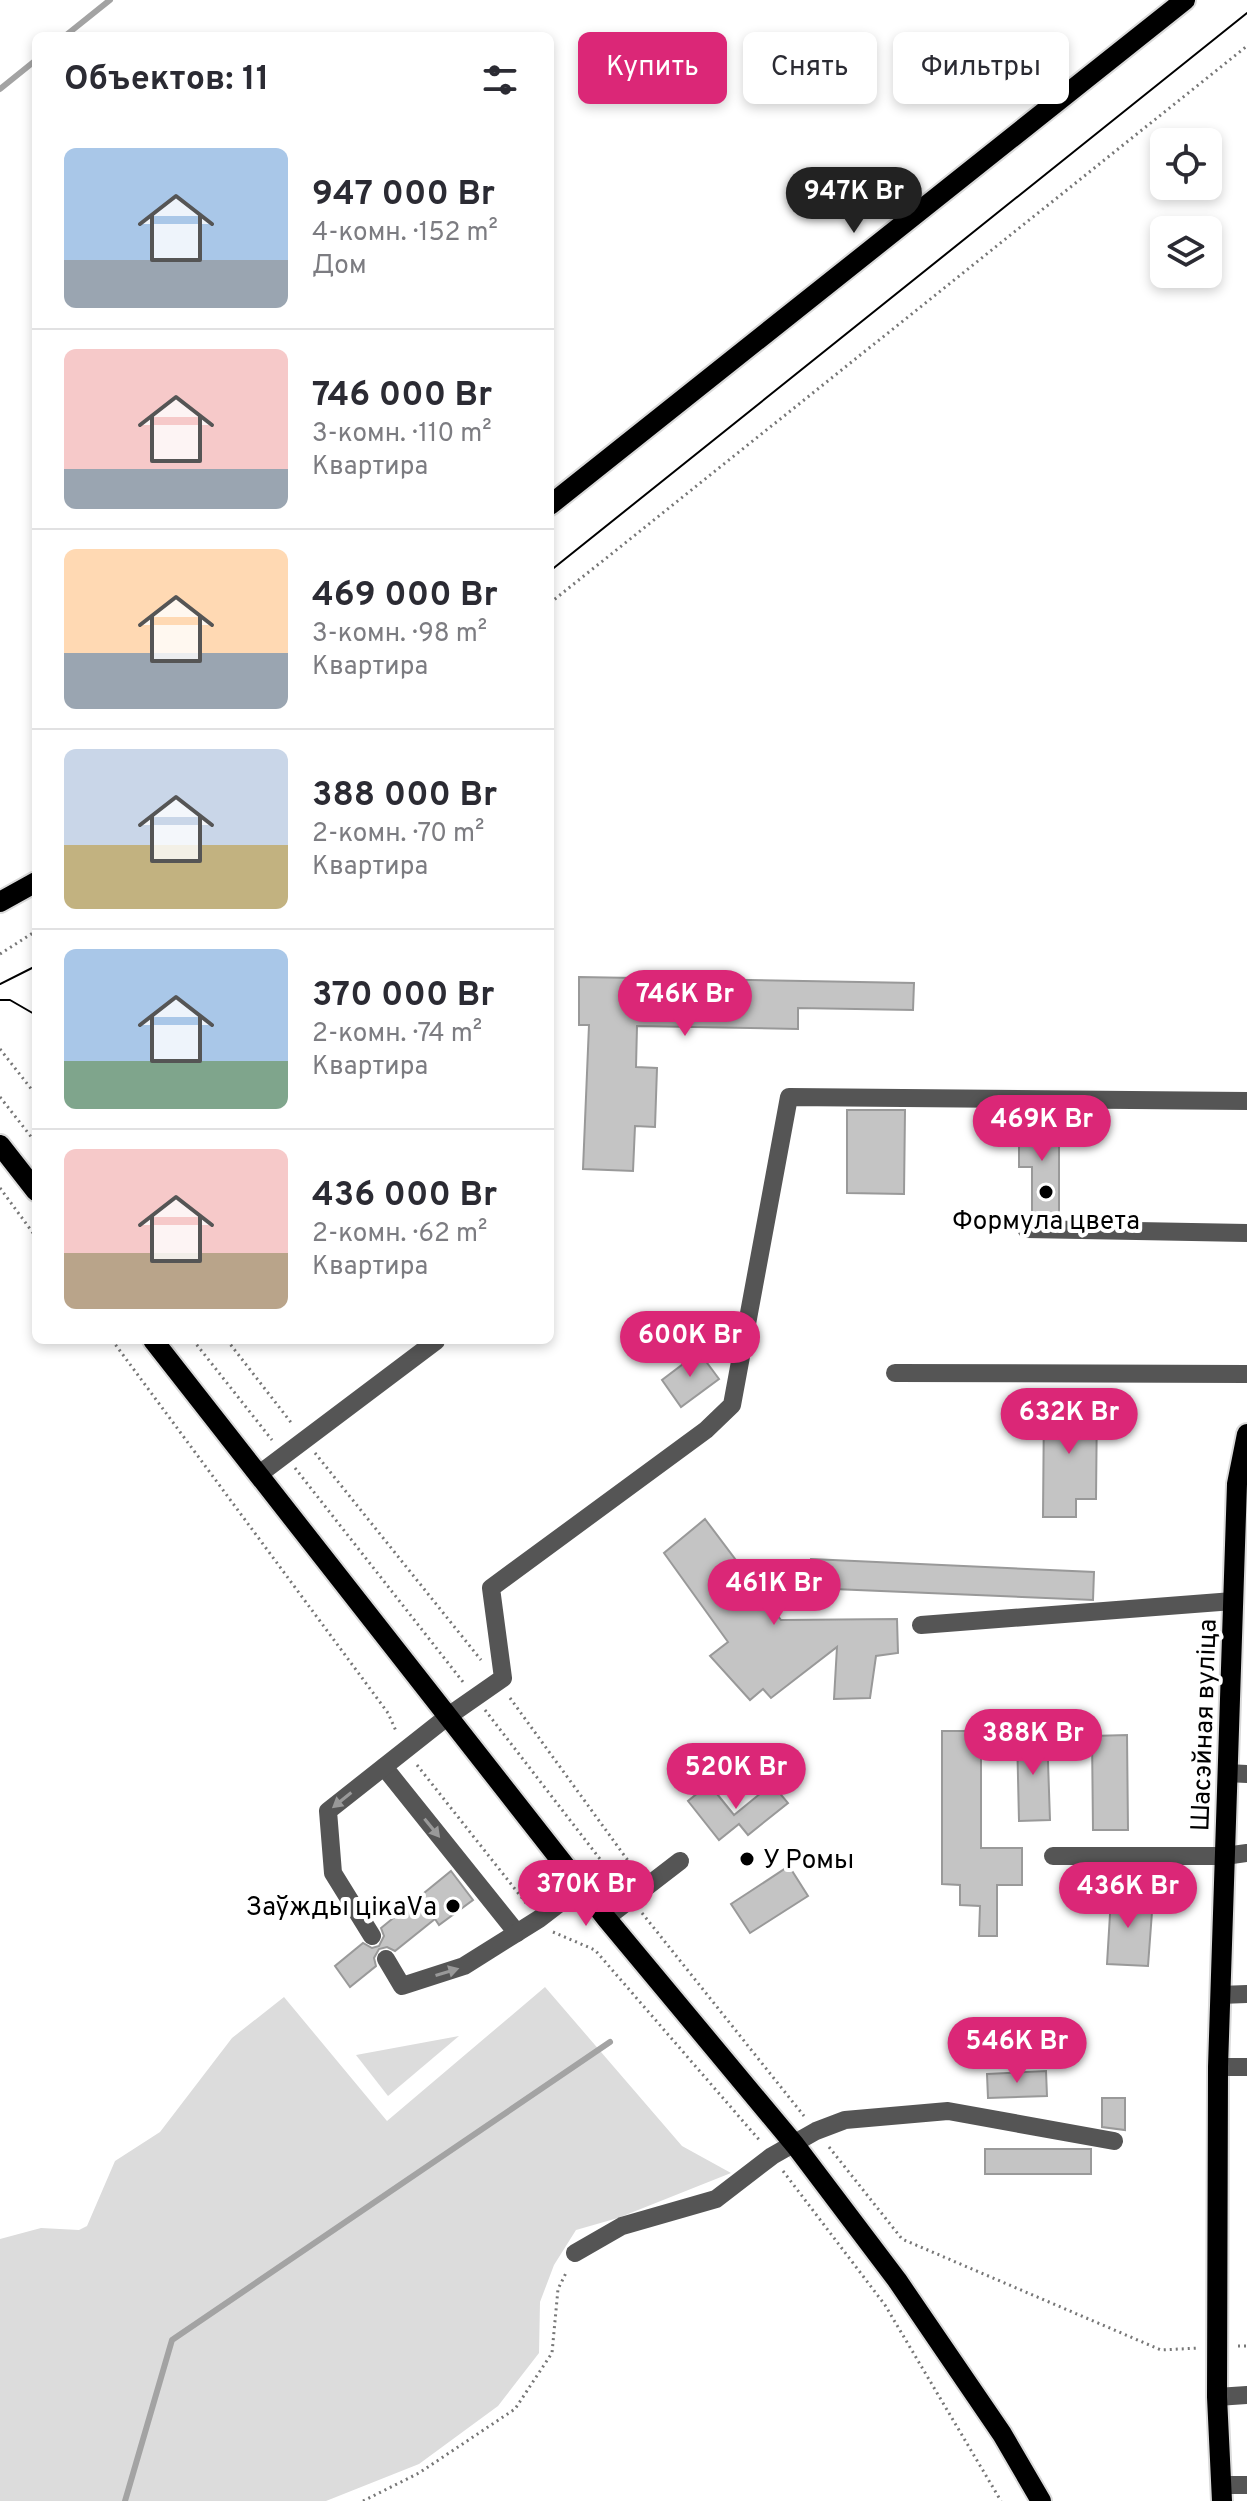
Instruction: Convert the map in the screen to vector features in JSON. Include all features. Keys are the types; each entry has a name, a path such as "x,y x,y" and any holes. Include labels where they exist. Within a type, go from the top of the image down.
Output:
{"main road":[{"path":"554,502 1185,0"},
{"path":"0,902 32,884"},
{"path":"0,1145 32,1186"},
{"path":"156,1344 606,1918 795,2145 897,2280 1002,2434 1041,2501"},
{"name":"Шасэйная вуліца","path":"1221,2493 1217,2397 1218,2067 1225,1856 1237,1773 1237,1484 1247,1434"}],"lane":[{"path":"372,1936 333,1873 328,1811 474,1696 503,1678 502,1648 491,1588 706,1430 732,1405 789,1097 1247,1101"},
{"path":"1026,1229 1247,1233"},
{"path":"258,1475 432,1344"},
{"path":"895,1373 1247,1374"},
{"path":"921,1625 1237,1612"},
{"path":"384,1767 517,1933"},
{"path":"1053,1856 1225,1856 1247,1853"},
{"path":"606,1918 680,1861"},
{"path":"386,1959 402,1986 464,1966 539,1919 582,1886"},
{"path":"1220,1995 1247,1994"},
{"path":"1218,2067 1247,2067"},
{"path":"575,2253 622,2226 716,2199 772,2156 816,2131 845,2120 948,2111 1114,2141"},
{"path":"1217,2397 1247,2395"},
{"path":"1221,2493 1247,2485"}],"path":[{"path":"554,600 1247,46"},
{"path":"0,954 32,934"},
{"path":"0,1049 32,1090"},
{"path":"0,1097 32,1138"},
{"path":"0,1188 32,1232"},
{"path":"115,1344 388,1713 405,1750 539,1919 548,1930 595,1950 772,2156 885,2305 1001,2501"},
{"path":"196,1344 630,1898 902,2239 1161,2350 1247,2346"},
{"path":"230,1344 498,1681 646,1886"},
{"path":"363,2501 419,2473 515,2409 552,2353 558,2289 575,2253"}],"shaded area":[{"path":"545,1987 682,2146 731,2173 618,2218 576,2230 554,2265 540,2302 539,2353 498,2406 419,2464 326,2501 0,2501 0,2239 41,2228 79,2230 87,2226 115,2161 160,2132 232,2038 284,1997 387,2121"},
{"path":"459,2036 388,2096 356,2055"}],"building":[{"path":"579,977 914,983 913,1010 798,1008 798,1029 637,1026 636,1067 657,1068 655,1127 635,1126 633,1171 583,1169 589,1025 579,1025"},
{"path":"847,1110 905,1110 904,1194 847,1193"},
{"name":"Формула цвета","path":"1019,1119 1059,1119 1059,1217 1032,1217 1032,1167 1019,1167"},
{"path":"699,1352 719,1379 681,1407 662,1380"},
{"path":"1044,1401 1097,1401 1096,1499 1076,1499 1076,1517 1043,1517"},
{"path":"705,1519 781,1620 897,1619 898,1653 876,1656 870,1698 834,1699 837,1647 771,1698 763,1689 750,1700 710,1656 728,1642 664,1553"},
{"path":"811,1559 1094,1572 1093,1600 810,1588"},
{"path":"942,1731 981,1731 981,1848 1022,1848 1022,1885 997,1885 997,1936 979,1936 980,1906 960,1905 960,1885 942,1884"},
{"path":"1047,1733 1050,1820 1019,1821 1017,1734"},
{"path":"1127,1735 1128,1830 1093,1830 1092,1736"},
{"path":"709,1784 734,1815 772,1784 788,1803 748,1835 739,1824 719,1840 688,1801"},
{"path":"789,1866 808,1896 750,1933 731,1904"},
{"path":"451,1871 473,1900 439,1925 435,1919 395,1951 387,1947 379,1949 374,1958 376,1966 350,1987 335,1966 363,1943 372,1948 379,1946 384,1936 381,1928"},
{"path":"1112,1881 1131,1882 1129,1910 1152,1912 1148,1966 1107,1964"},
{"path":"1046,2071 1047,2096 988,2098 987,2074"},
{"path":"1102,2098 1125,2098 1125,2130 1102,2127"},
{"path":"985,2149 1091,2149 1091,2174 985,2174"}],"waterway":[{"path":"70,32 110,0"},
{"path":"0,89 32,63"},
{"path":"125,2501 172,2340 610,2042"}],"tram line":[{"path":"554,568 1247,13"},
{"path":"0,984 32,968"},
{"path":"0,1000 10,1000 32,1013"}],"place":[{"name":"Формула цвета","path":"1046,1192"},
{"name":"У Ромы","path":"747,1859"},
{"name":"Заўжды цікаVа","path":"453,1906"}]}
